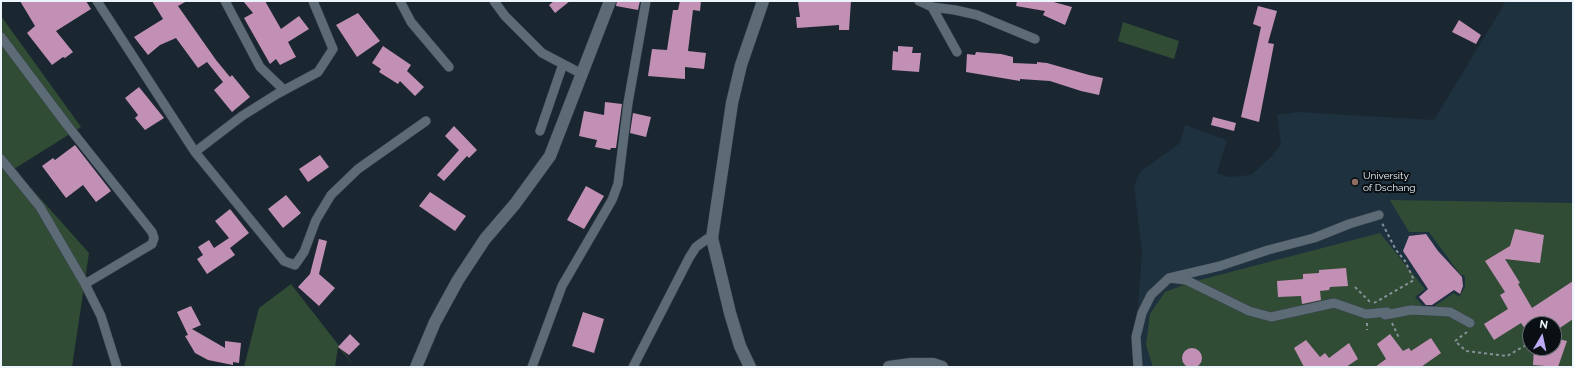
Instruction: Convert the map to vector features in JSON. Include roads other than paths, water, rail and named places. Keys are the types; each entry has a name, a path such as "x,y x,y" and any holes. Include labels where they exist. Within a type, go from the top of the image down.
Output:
{"street":[{"path":"97,1 195,152 284,261 295,265 304,252 316,220 331,195 358,169 426,121"},
{"path":"225,1 260,67 284,90"},
{"path":"195,152 242,116 284,90 318,72 333,49 313,1"},
{"path":"400,1 411,22 449,67"},
{"path":"494,1 505,16 542,53 582,74"},
{"path":"416,367 435,322 458,280 485,239 515,204 550,156 610,1"},
{"path":"532,367 562,286 612,200 618,184 628,104 646,1"},
{"path":"750,367 740,346 730,313 712,238 732,103 741,65 763,1"},
{"path":"919,1 932,8 955,10 977,15 1035,39"},
{"path":"932,8 957,52"},
{"path":"1,37 67,125 152,232 154,238 152,244 85,284"},
{"path":"540,131 563,64"},
{"path":"1,159 40,207 85,284 101,316 117,367"},
{"path":"1138,367 1136,338 1142,313 1151,295 1169,278 1220,266 1268,250 1314,238 1349,224 1379,215"},
{"path":"633,367 696,246 707,239 712,238"},
{"path":"1169,278 1186,280 1249,311 1271,317 1334,303 1366,314 1387,312 1386,315 1410,310 1450,312 1470,323"},
{"path":"889,367 911,364 933,364 942,367"}],"place":[{"name":"University of Dschang","path":"1355,182"}]}
